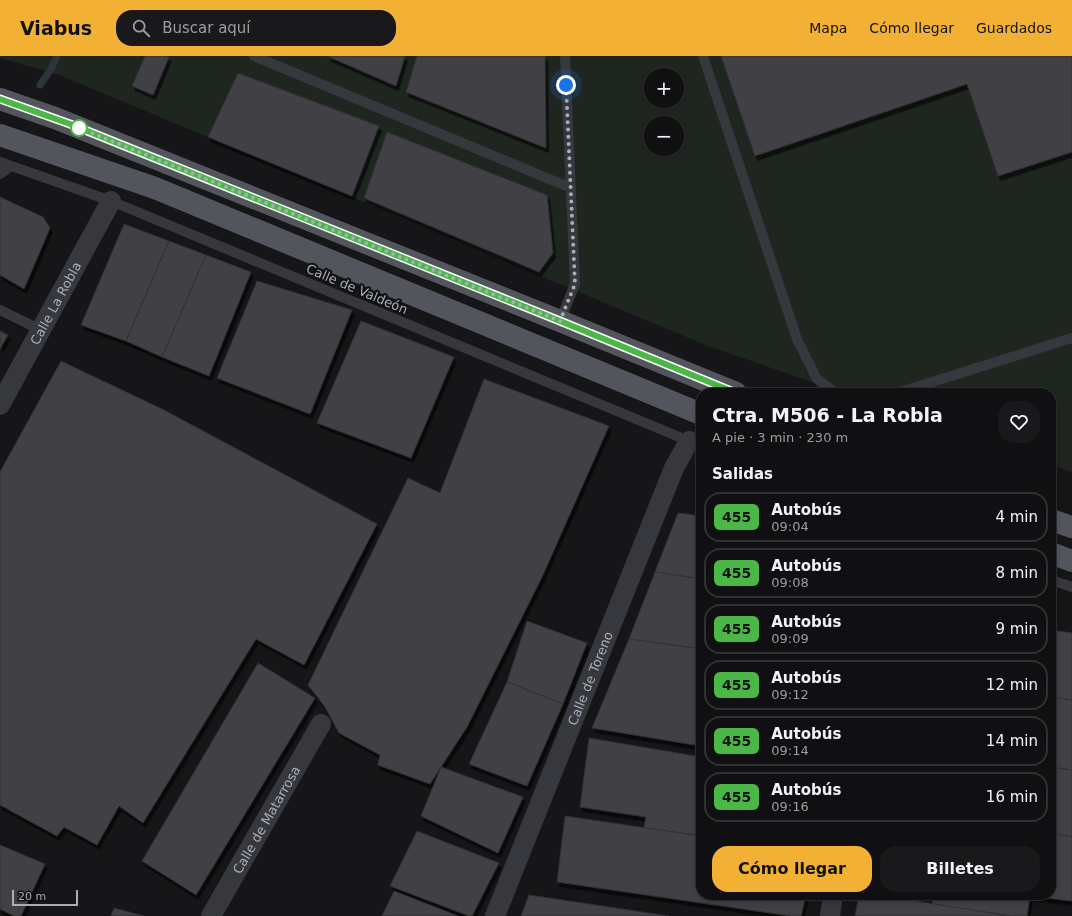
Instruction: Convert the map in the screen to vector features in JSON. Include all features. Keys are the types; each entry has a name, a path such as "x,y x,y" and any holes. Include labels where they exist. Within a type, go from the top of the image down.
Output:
{"main road":[{"path":"0,100 63,121 724,388"},
{"path":"0,135 155,188 696,412"},
{"path":"1056,522 1072,527"},
{"path":"1056,555 1072,561"}],"street":[{"name":"Calle La Robla","path":"0,405 111,200"},
{"name":"Calle de Toreno","path":"495,916 674,468 695,444"},
{"name":"Calle de Matarrosa","path":"211,916 321,724"},
{"path":"830,916 832,900"}],"lane":[{"path":"254,56 571,188"},
{"path":"560,321 575,284 565,56"},
{"path":"703,56 797,339 817,379 829,388"},
{"name":"Calle de Valdeón","path":"0,162 111,200 695,444"},
{"path":"0,174 11,166"},
{"path":"0,310 41,330"},
{"path":"913,388 1072,338"},
{"path":"1056,582 1072,587"}],"shaded area":[{"path":"0,56 1072,56 1072,472 1056,466 1056,388 830,388 708,346 57,74 0,58"}],"building":[{"path":"145,56 169,57 153,95 132,86"},
{"path":"327,56 405,56 396,86"},
{"path":"417,56 545,56 546,148 406,92"},
{"path":"721,56 1072,56 1072,152 998,176 967,84 755,156"},
{"path":"238,73 379,126 352,196 208,137"},
{"path":"387,132 547,195 553,253 539,272 364,198"},
{"path":"0,197 43,217 50,228 24,289 0,275"},
{"path":"124,224 169,241 126,341 81,325"},
{"path":"169,241 206,255 162,357 126,341"},
{"path":"206,255 251,272 209,376 162,357"},
{"path":"257,281 352,310 310,414 217,378"},
{"path":"361,321 454,357 411,458 317,423"},
{"path":"0,331 8,335 0,349"},
{"path":"61,361 164,410 377,524 304,665 256,639 143,823 119,806 97,845 64,827 57,836 0,805 0,472"},
{"path":"484,379 609,426 542,577 467,727 430,784 378,765 380,755 339,733 325,707 308,685 408,478 440,493"},
{"path":"678,513 696,515 696,578 655,572"},
{"path":"655,572 696,578 696,648 629,639"},
{"path":"527,621 587,643 563,704 507,682"},
{"path":"1056,631 1072,633 1072,700 1056,698"},
{"path":"629,639 696,648 696,745 592,728"},
{"path":"258,663 315,698 196,895 142,861"},
{"path":"507,682 563,704 527,786 469,764"},
{"path":"1056,698 1072,700 1072,770 1056,768"},
{"path":"589,738 696,756 696,835 644,828 646,817 580,807"},
{"path":"441,767 523,797 498,853 421,816"},
{"path":"1056,768 1072,770 1072,837 1056,834"},
{"path":"565,816 696,835 696,900 805,900 801,916 791,916 557,882"},
{"path":"417,831 499,863 472,916 390,886"},
{"path":"1056,834 1072,837 1072,901 1056,899"},
{"path":"0,845 45,864 21,916 14,916 0,909"},
{"path":"394,891 458,916 382,916"},
{"path":"529,895 669,916 521,916"},
{"path":"858,900 909,900 1010,916 855,916"},
{"path":"932,900 1029,900 1027,916 1010,916 932,904"},
{"path":"114,908 144,916 111,916"}],"waterway":[{"path":"40,85 51,69 57,56"}],"bus line":[{"name":"455","path":"0,99 55,118 724,388"}],"route":[{"path":"79,128 560,321 575,284 566,85"}]}
